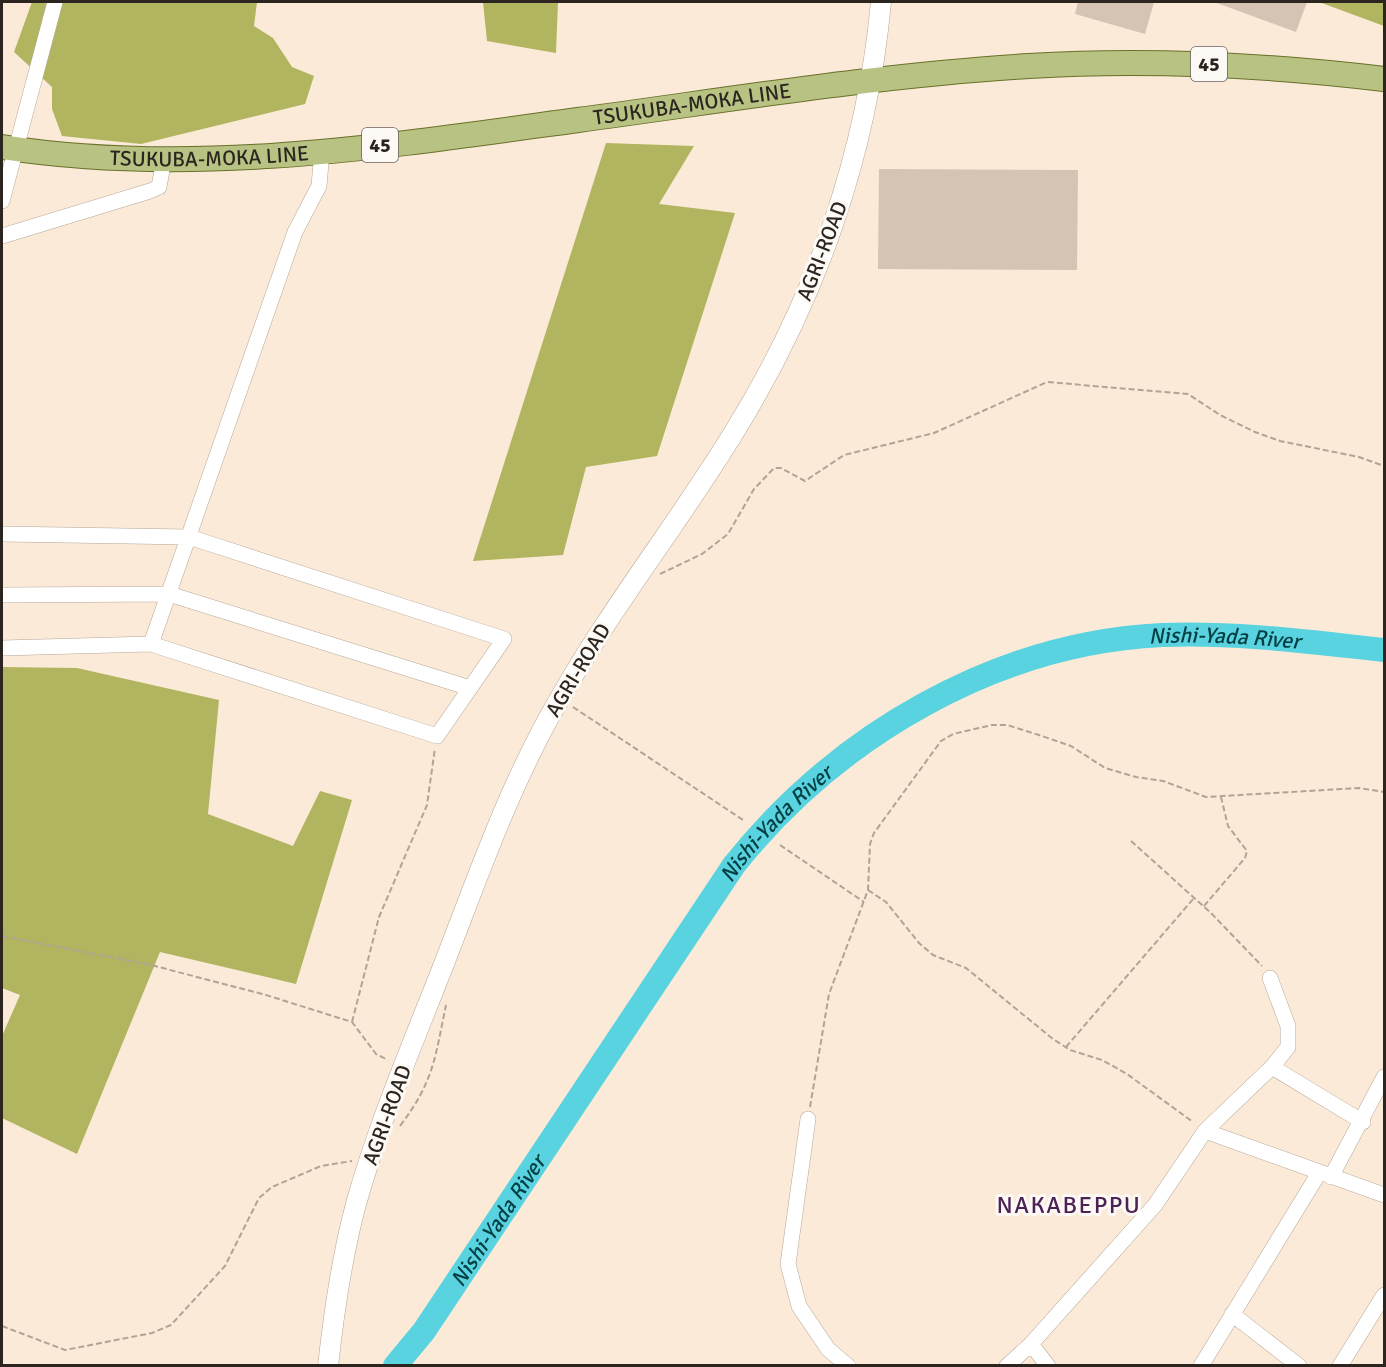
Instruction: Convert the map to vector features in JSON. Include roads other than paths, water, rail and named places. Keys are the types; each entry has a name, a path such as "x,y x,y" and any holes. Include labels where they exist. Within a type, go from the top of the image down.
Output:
{"main road":[{"name":"TSUKUBA-MOKA LINE","path":"9,148 164,159 246,157 322,151 472,134 870,81 1023,66 1142,63 1261,67 1384,79"}],"street":[{"path":"2,201 9,148 55,2"},
{"name":"AGRI-ROAD","path":"328,1365 346,1248 370,1158 511,794 560,698 634,580 734,433 793,324 828,241 844,192 870,81 881,2"},
{"path":"151,644 295,232 319,186 322,151"},
{"path":"2,236 159,187 164,159"},
{"path":"2,534 189,537 504,639 437,736 151,644 2,648"},
{"path":"2,595 169,594 470,688"},
{"path":"1007,1365 1031,1344 1155,1205 1205,1131 1272,1067 1288,1047 1288,1026 1270,978"},
{"path":"1272,1067 1363,1122"},
{"path":"1201,1365 1232,1314 1325,1175 1379,1101 1384,1077"},
{"path":"808,1119 788,1264 799,1306 828,1349 848,1365"},
{"path":"1205,1131 1384,1195"},
{"path":"1340,1365 1384,1295"},
{"path":"1232,1314 1299,1365"},
{"path":"1031,1344 1048,1365"}],"waterway":[{"name":"Nishi-Yada River","path":"395,1366 424,1331 734,865 775,818 821,776 871,738 924,705 980,677 1039,656 1100,642 1190,634 1273,638 1384,650"}],"district":[{"name":"NAKABEPPU","path":"1069,1205"}]}
